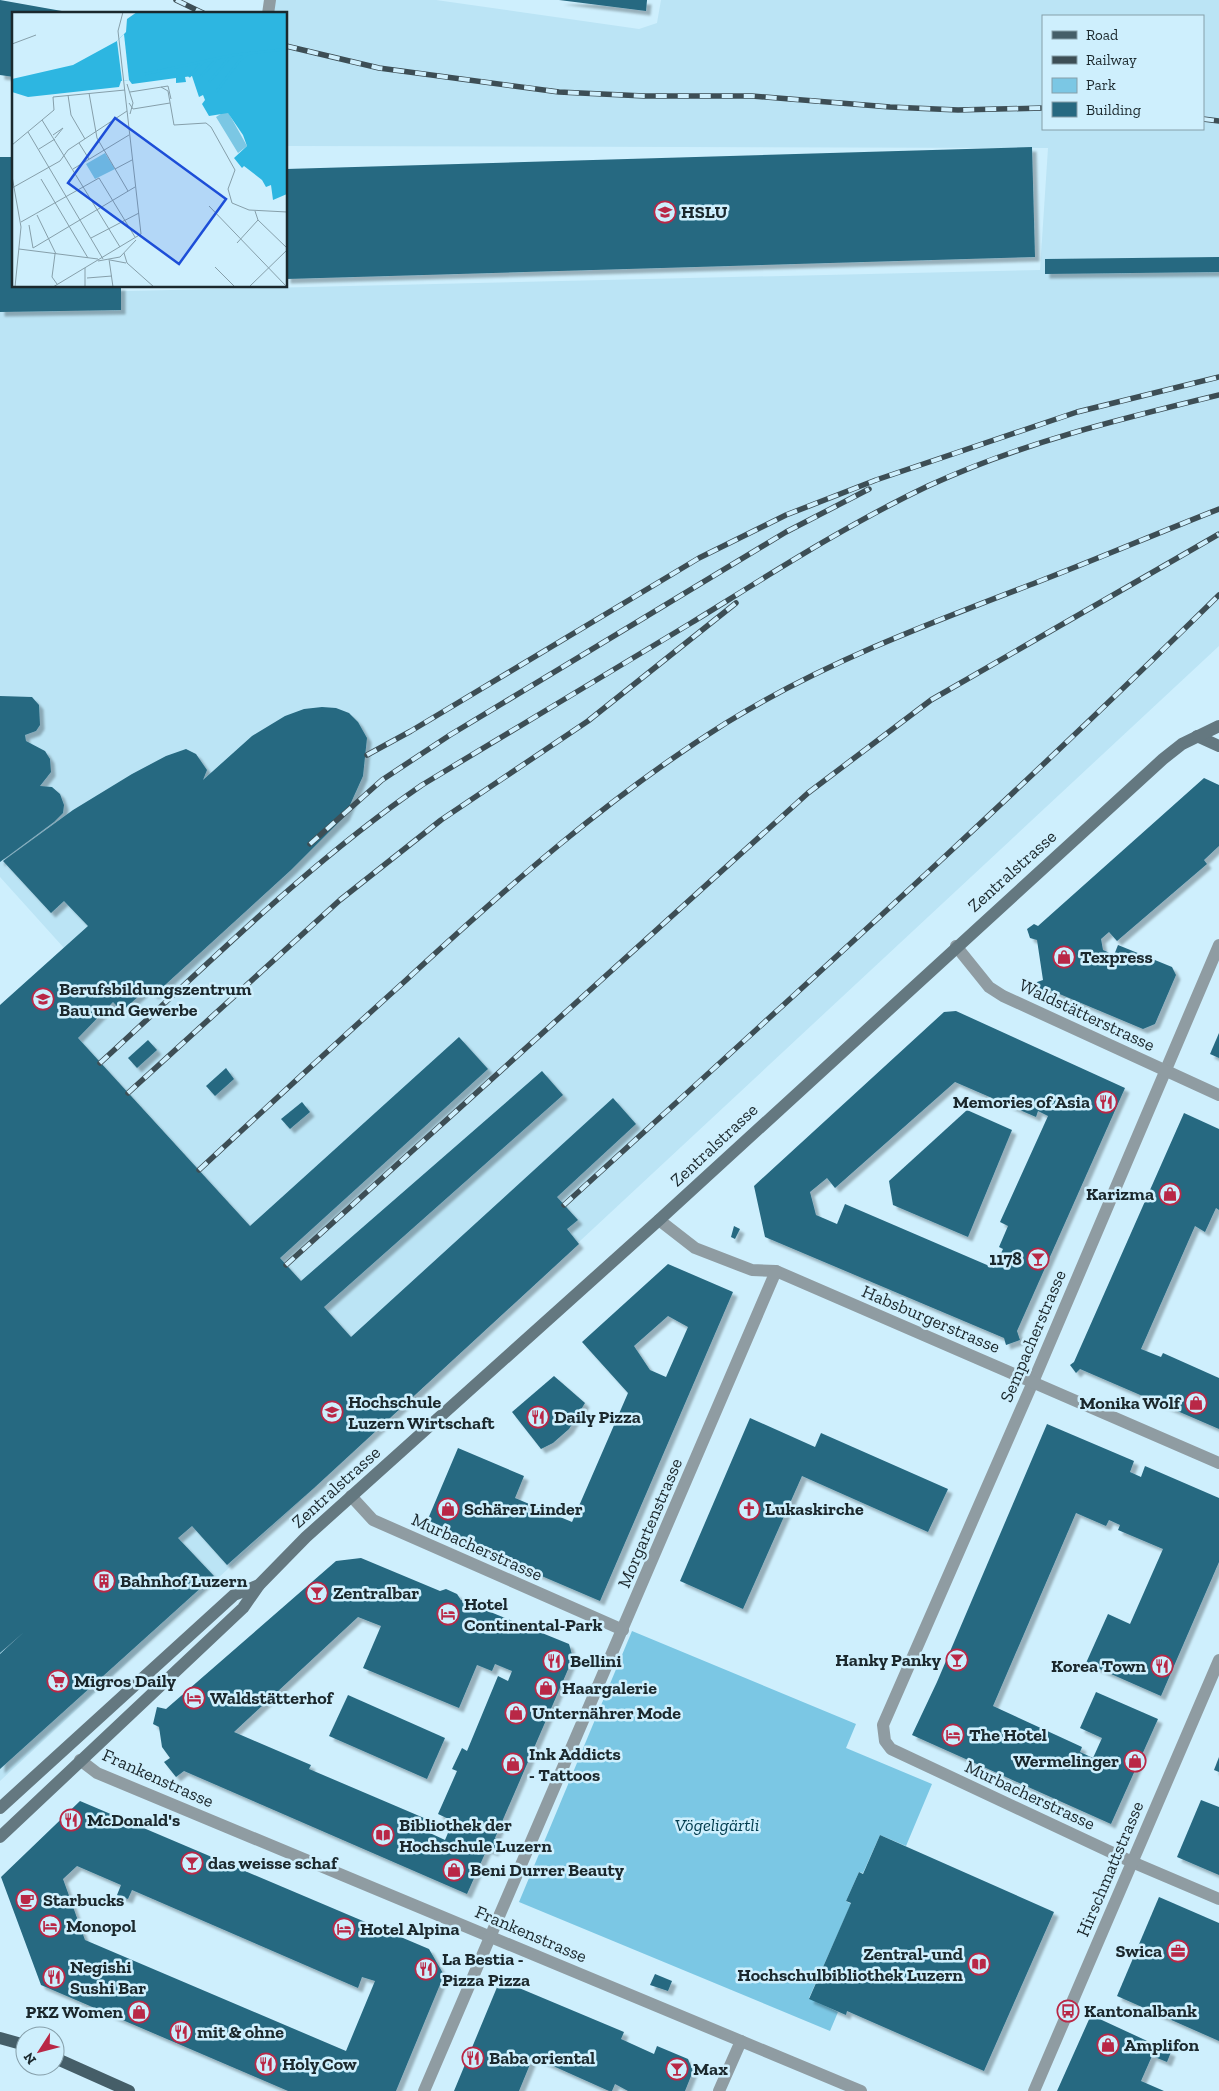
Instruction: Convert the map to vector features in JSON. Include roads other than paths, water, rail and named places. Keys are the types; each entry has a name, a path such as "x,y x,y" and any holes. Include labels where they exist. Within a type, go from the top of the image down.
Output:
{"main road":[{"name":"Zentralstrasse","path":"0,1837 243,1608 259,1585 351,1496 659,1220 1162,759 1196,736 1219,726"},
{"path":"1196,736 1219,746"},
{"name":"Zentralstrasse","path":"0,1808 234,1595 259,1585"},
{"path":"0,2028 15,2039"},
{"path":"0,2038 15,2042"},
{"path":"65,2062 129,2091"}],"street":[{"name":"Sempacherstrasse","path":"884,1741 883,1725 1033,1382 1219,945"},
{"name":"Waldstätterstrasse","path":"956,946 989,987 1004,996 1219,1094"},
{"name":"Habsburgerstrasse","path":"659,1220 695,1248 752,1270 776,1271 1219,1463"},
{"name":"Morgartenstrasse","path":"424,2091 776,1271"},
{"name":"Murbacherstrasse","path":"351,1496 373,1520 623,1630"},
{"name":"Hirschmattstrasse","path":"1034,2091 1219,1660"},
{"name":"Murbacherstrasse","path":"884,1741 891,1749 1132,1862 1219,1898"},
{"name":"Frankenstrasse","path":"80,1760 97,1773 861,2091"},
{"path":"719,2091 741,2041"}],"railway":[{"path":"176,0 201,12"},
{"path":"288,46 379,68 559,92 644,96 752,96 890,107 958,110 1042,108"},
{"path":"1204,119 1219,121"},
{"path":"367,755 411,731 699,558 786,515 876,480 1077,412 1219,377"},
{"path":"100,1063 256,918 379,816 422,785 808,551 897,501 999,457 1071,433 1219,395"},
{"path":"310,844 382,780 450,735 786,532 869,489"},
{"path":"199,1170 520,878 640,781 726,723 800,681 917,629 1219,509"},
{"path":"286,1265 808,793 931,700 1219,534"},
{"path":"564,1205 1058,751 1219,595"},
{"path":"128,1093 340,900 441,820 588,721 736,603"}],"place":[{"name":"HSLU","path":"665,212"},
{"name":"Texpress","path":"1064,957"},
{"name":"Berufsbildungszentrum Bau und Gewerbe","path":"43,999"},
{"name":"Memories of Asia","path":"1106,1102"},
{"name":"Karizma","path":"1170,1194"},
{"name":"1178","path":"1038,1259"},
{"name":"Monika Wolf","path":"1196,1403"},
{"name":"Hochschule Luzern Wirtschaft","path":"332,1412"},
{"name":"Daily Pizza","path":"538,1417"},
{"name":"Schärer Linder","path":"448,1509"},
{"name":"Lukaskirche","path":"749,1509"},
{"name":"Bahnhof Luzern","path":"104,1581"},
{"name":"Zentralbar","path":"317,1593"},
{"name":"Hotel Continental-Park","path":"448,1614"},
{"name":"Hanky Panky","path":"957,1660"},
{"name":"Bellini","path":"554,1661"},
{"name":"Korea Town","path":"1162,1666"},
{"name":"Migros Daily","path":"58,1681"},
{"name":"Haargalerie","path":"546,1688"},
{"name":"Waldstätterhof","path":"194,1698"},
{"name":"Unternährer Mode","path":"516,1713"},
{"name":"The Hotel","path":"953,1735"},
{"name":"Wermelinger","path":"1135,1761"},
{"name":"Ink Addicts - Tattoos","path":"513,1764"},
{"name":"McDonald's","path":"71,1820"},
{"name":"Bibliothek der Hochschule Luzern","path":"383,1835"},
{"name":"das weisse schaf","path":"192,1863"},
{"name":"Beni Durrer Beauty","path":"454,1870"},
{"name":"Starbucks","path":"27,1900"},
{"name":"Monopol","path":"50,1926"},
{"name":"Hotel Alpina","path":"344,1929"},
{"name":"Swica","path":"1178,1951"},
{"name":"Zentral- und Hochschulbibliothek Luzern","path":"979,1964"},
{"name":"La Bestia - Pizza Pizza","path":"426,1969"},
{"name":"Negishi Sushi Bar","path":"54,1977"},
{"name":"Kantonalbank","path":"1068,2011"},
{"name":"PKZ Women","path":"139,2012"},
{"name":"mit & ohne","path":"181,2032"},
{"name":"Amplifon","path":"1108,2045"},
{"name":"Baba oriental","path":"473,2058"},
{"name":"Holy Cow","path":"266,2064"},
{"name":"Max","path":"677,2069"}],"park label":[{"name":"Vögeligärtli","path":"717,1825"}]}
